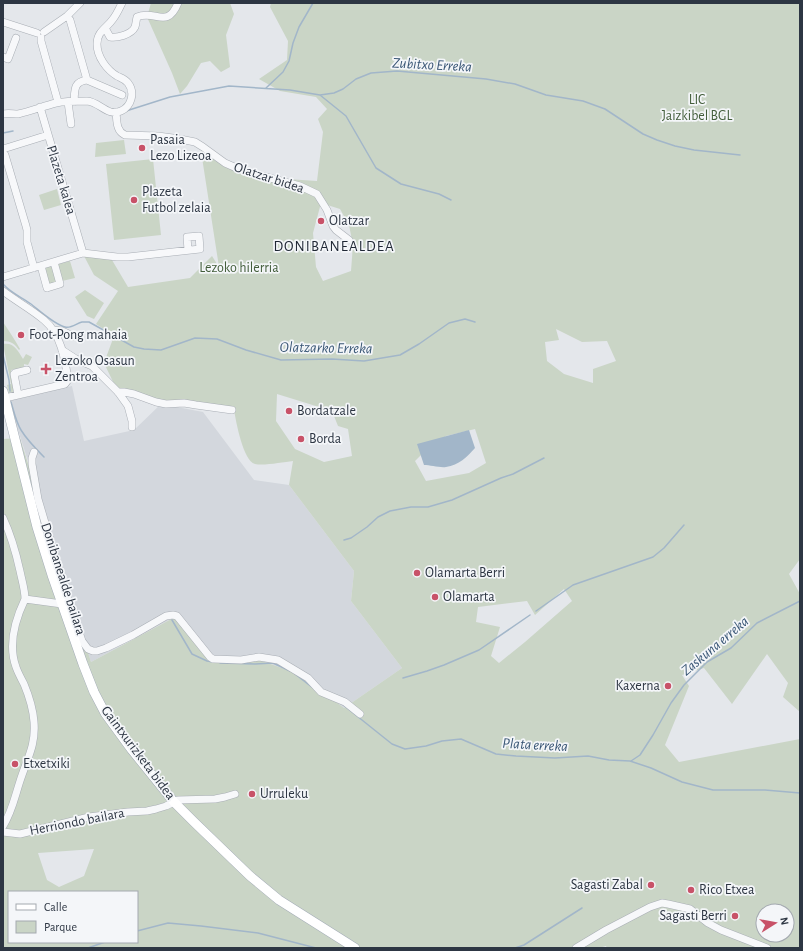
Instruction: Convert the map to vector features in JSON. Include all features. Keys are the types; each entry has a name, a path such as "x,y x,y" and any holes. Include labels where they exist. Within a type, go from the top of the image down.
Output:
{"main road":[{"name":"Gaintxurizketa bidea","path":"4,395 37,527 62,604 98,702 132,750 174,802 250,876 279,900 355,948"}],"street":[{"path":"41,34 67,16 80,3"},
{"path":"3,114 15,114 58,102 90,102 97,104 107,111 116,112 124,109 132,98 132,91 127,82 104,64 100,57 97,45 99,34 114,18 122,3"},
{"path":"105,28 110,37 113,38 120,36 131,32 134,29 137,17 141,15 168,16 174,12 178,3"},
{"path":"67,16 70,20 87,80"},
{"path":"3,22 41,34"},
{"path":"41,34 41,41 58,102"},
{"path":"6,58 16,38"},
{"path":"71,124 71,102 76,86 79,82 87,80 122,95"},
{"name":"Plazeta kalea","path":"40,107 83,253"},
{"name":"Olatzar bidea","path":"116,112 119,130 125,135 158,136 195,142 225,163 241,170 300,186 317,194 326,210 332,226 349,240"},
{"path":"3,149 48,135"},
{"path":"3,152 27,230 27,242 47,288 60,284 54,262"},
{"path":"3,277 83,253 128,257 188,250"},
{"path":"3,291 45,320 53,330 62,350 68,380 67,383 62,385 18,395 4,395"},
{"path":"53,330 62,331 73,336"},
{"path":"62,350 76,360 92,366 118,392 128,406 132,427"},
{"path":"18,395 14,374 26,370"},
{"path":"118,392 134,394 166,404 196,404 232,410"},
{"name":"Donibanealde bailara","path":"34,452 32,464 38,499 67,597 82,641 88,649 97,651 106,648 133,635 158,619 173,615 177,616 213,659 240,660 259,657 278,660 308,678 324,694 345,702 360,714"},
{"name":"Herriondo bailara","path":"3,518 16,552 24,586 25,599 18,615 14,632 12,654 31,703 34,722 34,741 30,756 12,808 3,826"},
{"path":"25,599 62,604"},
{"path":"174,802 178,800 215,799 235,794"},
{"name":"Herriondo bailara","path":"3,832 20,834 91,817 147,811 166,806 174,802"},
{"path":"3,838 14,834"},
{"path":"576,948 612,926 650,907 662,904 686,907 695,912 708,923 721,930 767,948"}],"shaded area":[{"path":"72,386 84,441 134,430 161,404 203,412 254,480 289,485 354,571 351,601 402,668 344,708 299,674 259,660 229,664 209,658 177,616 91,662 9,401"}],"green space":[{"path":"151,3 230,3 234,14 226,35 230,67 221,72 210,61 201,63 187,86 180,94 147,17"},
{"path":"271,3 800,3 800,559 789,574 800,594 800,712 783,697 788,683 767,654 732,704 704,668 682,675 689,686 665,745 679,762 800,739 800,948 607,948 606,946 599,948 3,948 3,439 20,438 91,662 177,616 209,658 229,664 259,660 299,674 344,708 402,668 351,601 354,571 289,485 293,461 263,465 255,464 251,461 247,456 241,440 234,410 166,403 117,390 104,363 114,336 96,324 118,291 94,275 84,256 112,260 128,287 190,278 212,256 219,267 201,151 207,151 225,161 272,178 317,181 323,132 318,119 327,109 316,97 280,91 259,79 287,60 288,41 270,7","holes":["321,203 340,209 349,225 353,245 351,271 323,281 316,267 313,233","556,329 582,342 607,341 616,361 593,369 593,383 564,374 547,361 545,342 559,340","277,394 332,411 338,426 348,429 352,456 324,462 295,449 276,421","475,429 486,463 469,473 426,481 415,461 446,436","564,589 572,601 499,663 491,656 500,627 476,622 478,607 527,601 535,615","94,849 84,876 59,887 47,880 38,853"]},
{"path":"124,140 126,154 95,157 96,143"},
{"name":"Plazeta Futbol zelaia","path":"153,159 161,235 114,240 106,164"},
{"path":"57,189 61,205 44,210 39,195"},
{"path":"70,261 75,278 62,281 58,264"},
{"path":"53,265 59,283 47,287 42,268"},
{"path":"85,290 104,303 94,319 87,316 75,297"},
{"path":"3,322 20,349 19,350 12,343 3,341"},
{"path":"3,344 10,344 13,346 23,359 26,354 32,357 28,365 24,364 23,368 11,370 15,391 9,393 7,385 11,384"}],"water":[{"path":"469,430 475,448 462,460 446,467 424,465 417,444"}],"waterway":[{"path":"266,88 283,72 289,61 293,43 299,27 313,3"},
{"name":"Zubitxo Erreka","path":"126,111 170,97 229,86 290,90 320,95 334,93 343,89 356,79 371,73 397,71 486,79 515,84 546,95 583,101 605,109 643,134 675,146 694,150 740,155"},
{"path":"320,95 346,116 376,168 401,184 439,194 451,200"},
{"name":"Zubitxo Erreka","path":"3,133 13,131"},
{"name":"Olatzarko Erreka","path":"3,284 56,323 69,327 82,322 89,322 134,347 144,349 161,350 195,338 217,339 246,350 281,360 332,359 364,361 400,355 449,323 465,319 475,322"},
{"path":"3,355 10,391"},
{"path":"11,402 16,420 21,430 44,457"},
{"path":"344,540 351,538 378,517 390,511 411,507 428,507 452,500 513,474 544,458"},
{"path":"536,611 573,585 653,557 664,548 684,525"},
{"name":"Zaskuna erreka","path":"631,761 640,755 671,703 684,685 707,662 731,648 757,623 800,601"},
{"path":"403,678 444,665 479,650 530,615"},
{"name":"Plata erreka","path":"172,620 192,654 207,661 213,662"},
{"name":"Plata erreka","path":"220,663 273,663 290,671"},
{"name":"Plata erreka","path":"295,674 313,688"},
{"name":"Plata erreka","path":"342,704 392,744 405,749 426,746 442,741 461,739 496,754 555,758 588,756 609,760 630,761 651,768 682,782 713,790 765,790 800,793"},
{"path":"515,948 524,945 582,908"},
{"path":"138,931 168,923 201,926 258,933 316,948"},
{"path":"88,948 102,943"}],"place":[{"name":"Pasaia Lezo Lizeoa","path":"142,148"},
{"name":"Plazeta Futbol zelaia","path":"134,200"},
{"name":"Olatzar","path":"321,221"},
{"name":"Foot-Pong mahaia","path":"21,335"},
{"name":"Lezoko Osasun Zentroa","path":"46,369"},
{"name":"Bordatzale","path":"289,411"},
{"name":"Borda","path":"301,439"},
{"name":"Olamarta Berri","path":"417,573"},
{"name":"Olamarta","path":"435,597"},
{"name":"Kaxerna","path":"668,686"},
{"name":"Etxetxiki","path":"15,764"},
{"name":"Urruleku","path":"252,794"},
{"name":"Sagasti Zabal","path":"651,885"},
{"name":"Rico Etxea","path":"691,890"},
{"name":"Sagasti Berri","path":"735,916"}],"district":[{"name":"DONIBANEALDEA","path":"334,246"}],"park label":[{"name":"LIC Jaizkibel BGL","path":"697,108"},
{"name":"Lezoko hilerria","path":"239,268"}]}
